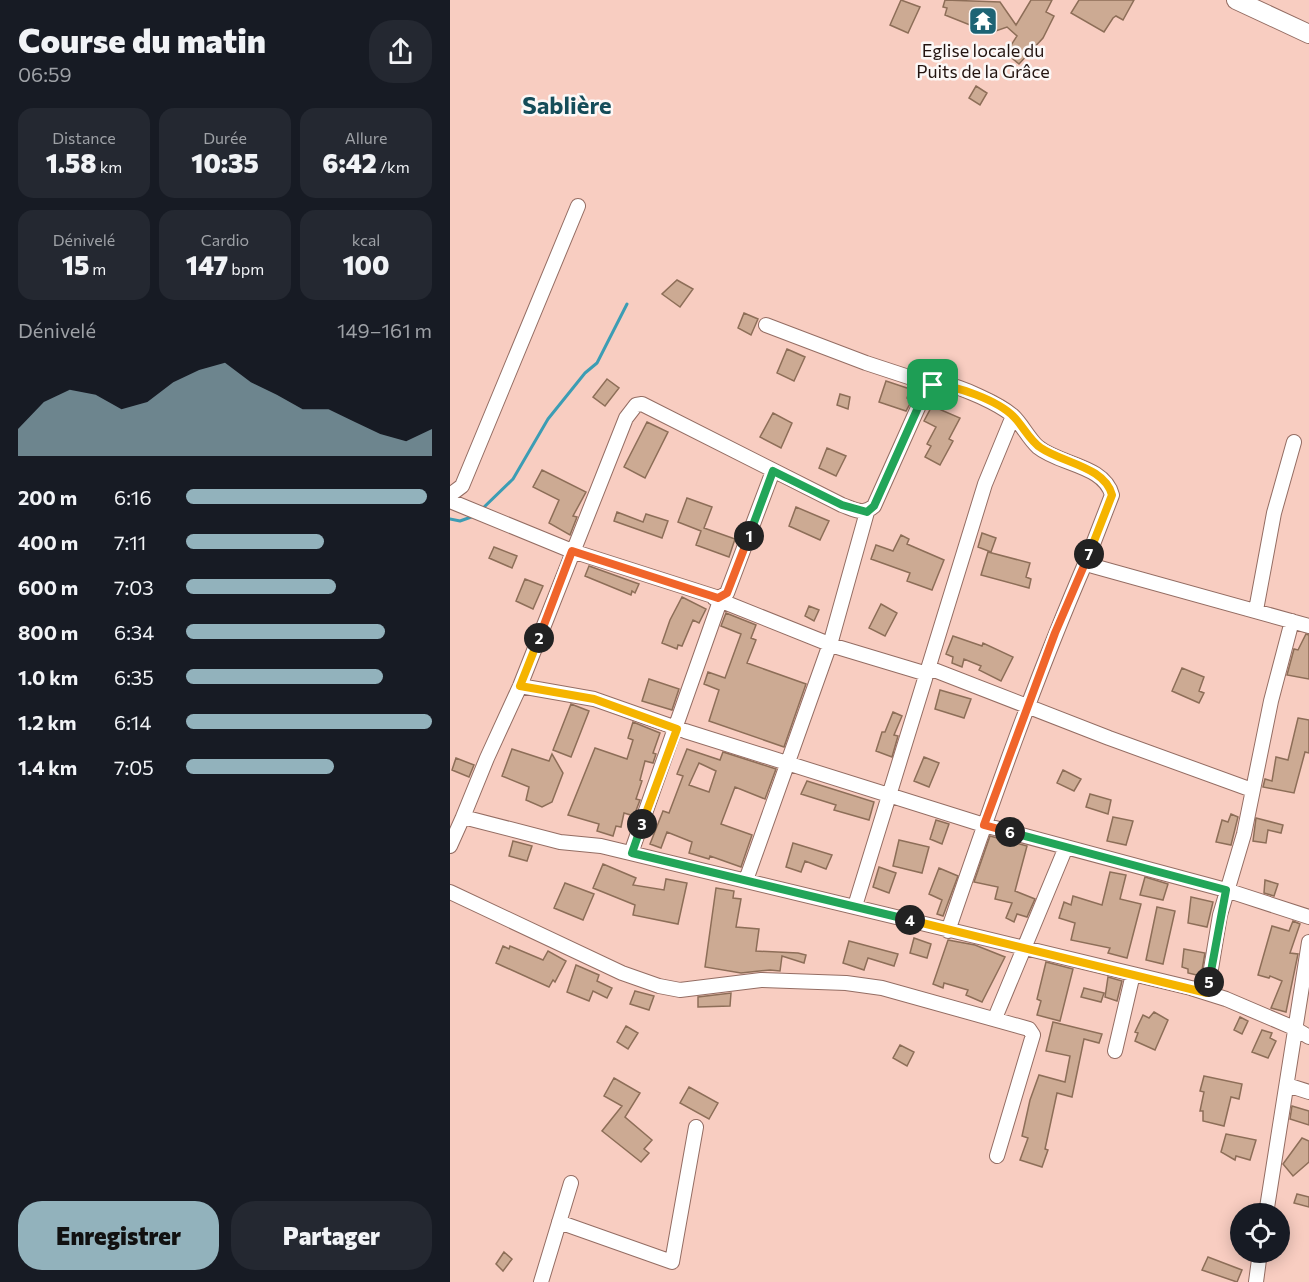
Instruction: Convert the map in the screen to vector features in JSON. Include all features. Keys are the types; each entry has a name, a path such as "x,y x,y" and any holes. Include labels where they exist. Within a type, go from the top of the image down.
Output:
{"main road":[{"path":"1236,0 1309,34"}],"street":[{"path":"450,495 462,486 578,206"},
{"path":"766,325 866,363 933,385 945,384 1000,406 1013,416 1038,447 1100,476 1110,485 1112,495 1055,633 1012,746 948,931"},
{"path":"746,880 830,644 867,512 874,506 925,392 933,385"},
{"path":"450,846 486,758 520,686 626,418 636,405 642,404 842,505 867,512"},
{"path":"855,906 986,484 1013,416"},
{"path":"1256,610 1274,513 1294,442"},
{"path":"632,853 677,729 716,599 727,593 773,471"},
{"path":"450,501 572,551 716,599 830,644 928,671 1029,706 1252,790"},
{"path":"1088,557 1093,566 1309,626"},
{"path":"1207,993 1226,890 1244,834 1271,701 1292,621"},
{"path":"520,686 594,699 677,729 984,825 1226,890 1309,917"},
{"path":"463,818 560,842 601,846 632,853 1207,993 1294,1028 1309,1037"},
{"path":"995,1018 1066,847"},
{"path":"450,892 622,973 659,986 680,990 760,980 846,983 882,988 1029,1029 1033,1035 997,1156"},
{"path":"1268,1203 1309,942"},
{"path":"1114,1051 1133,974"},
{"path":"1287,1085 1309,1092"},
{"path":"559,1222 672,1262 696,1127"},
{"path":"541,1282 571,1183"},
{"path":"1256,1282 1259,1263"}],"building":[{"path":"901,0 920,7 908,33 890,25"},
{"path":"945,0 1000,2 1016,25 1031,0 1052,0 1046,12 1054,16 1043,38 1019,64 1006,53 1017,36 1007,27 990,33 945,15 947,8 943,7"},
{"path":"1079,0 1134,0 1123,20 1116,16 1104,32 1071,13"},
{"path":"976,86 987,93 980,105 969,98"},
{"path":"677,280 693,289 680,307 662,294"},
{"path":"744,313 758,319 751,335 738,328"},
{"path":"787,349 805,357 794,381 777,373"},
{"path":"607,379 619,388 605,406 593,397"},
{"path":"886,381 910,389 907,398 912,400 906,411 879,402"},
{"path":"840,394 850,397 848,409 837,405"},
{"path":"932,406 960,418 949,439 953,441 940,465 925,457 931,446 927,444 936,427 924,421"},
{"path":"773,413 792,423 781,448 760,437"},
{"path":"647,422 668,432 645,478 624,467"},
{"path":"827,448 846,456 836,476 819,468"},
{"path":"542,470 586,492 573,516 577,517 570,535 549,523 559,500 533,487"},
{"path":"687,498 712,507 704,528 735,539 729,557 696,545 701,531 678,522"},
{"path":"796,507 829,521 820,540 789,526"},
{"path":"617,512 643,522 646,514 668,521 662,538 614,521"},
{"path":"982,533 996,538 991,552 978,547"},
{"path":"901,535 909,539 907,544 944,560 932,590 907,581 910,573 871,559 876,545 893,551"},
{"path":"494,547 517,556 512,568 489,558"},
{"path":"988,552 1030,563 1026,577 1031,579 1029,588 981,575"},
{"path":"589,566 639,584 635,593 632,591 631,595 585,576"},
{"path":"525,579 543,586 533,609 516,601"},
{"path":"682,597 706,609 699,623 693,620 682,646 678,645 677,649 662,643 670,620"},
{"path":"881,604 897,613 885,636 869,628"},
{"path":"809,606 819,610 814,621 805,616"},
{"path":"726,613 756,625 751,638 756,640 747,663 806,684 784,747 709,721 719,690 704,684 708,672 725,678 741,634 721,626"},
{"path":"1306,634 1309,635 1309,679 1287,675 1294,649 1298,650"},
{"path":"953,636 982,646 983,643 1013,657 1001,681 979,670 981,666 964,659 962,667 952,663 953,657 946,654"},
{"path":"1182,668 1204,677 1199,691 1204,693 1199,703 1172,691"},
{"path":"649,679 679,689 672,710 642,701"},
{"path":"940,690 971,699 964,718 935,709"},
{"path":"571,704 589,711 571,757 553,750"},
{"path":"893,712 902,716 894,735 898,736 892,757 876,751 882,732 885,732"},
{"path":"1298,718 1309,720 1309,753 1305,752 1294,793 1263,787 1265,779 1272,781 1276,757 1288,760"},
{"path":"633,722 660,733 653,753 656,754 653,763 645,761 636,799 640,800 634,816 624,813 621,827 616,826 613,836 597,831 599,824 568,815 595,748 627,759 633,740 628,738"},
{"path":"512,749 549,761 552,754 563,773 552,802 542,807 526,800 529,787 502,776"},
{"path":"687,749 720,760 723,752 776,769 765,799 735,787 721,824 752,835 741,867 710,856 709,859 689,853 692,842 667,832 661,848 650,844 663,811 669,813 683,776 677,774","holes":["699,763 716,771 709,792 689,785"]},
{"path":"924,757 939,763 929,787 914,781"},
{"path":"456,758 474,765 469,777 452,770"},
{"path":"1063,770 1081,779 1074,791 1057,783"},
{"path":"807,781 874,802 869,820 834,810 836,805 801,794"},
{"path":"1090,794 1111,800 1108,814 1086,807"},
{"path":"1231,814 1238,817 1231,845 1216,842 1222,820 1228,822"},
{"path":"1113,817 1133,821 1126,845 1107,841"},
{"path":"1256,818 1283,825 1281,833 1268,830 1266,843 1253,841"},
{"path":"936,820 949,824 942,844 930,839"},
{"path":"990,836 1027,846 1015,891 1035,899 1027,917 1017,914 1014,922 1006,918 1012,903 995,899 998,887 974,882"},
{"path":"899,840 929,847 922,873 893,866"},
{"path":"513,841 532,846 527,861 509,856"},
{"path":"793,843 832,855 826,869 805,861 801,872 786,867"},
{"path":"603,864 636,878 633,885 664,890 666,879 687,883 678,924 633,915 635,905 593,888"},
{"path":"879,867 896,873 889,893 873,887"},
{"path":"939,868 958,876 943,916 937,914 942,900 929,894"},
{"path":"1110,872 1126,875 1120,899 1141,904 1127,958 1108,953 1110,948 1071,940 1075,923 1059,918 1064,902 1071,905 1073,896 1102,905"},
{"path":"1145,877 1168,884 1163,900 1140,895"},
{"path":"1265,880 1278,884 1274,896 1264,893"},
{"path":"565,883 594,894 583,920 554,908"},
{"path":"716,888 734,891 733,898 741,899 736,927 759,929 756,951 806,955 804,963 782,956 780,971 741,973 705,967"},
{"path":"1191,897 1213,902 1207,927 1188,923"},
{"path":"1157,907 1175,911 1163,964 1146,960"},
{"path":"1293,921 1300,924 1290,953 1298,954 1286,1012 1271,1008 1282,981 1270,976 1269,978 1258,975 1272,926 1289,931"},
{"path":"914,938 931,944 927,958 910,953"},
{"path":"948,940 975,945 1005,957 982,1002 966,995 968,990 944,983 943,988 933,984"},
{"path":"849,941 898,954 894,966 868,958 864,970 843,963"},
{"path":"503,946 509,949 510,946 543,960 548,951 566,961 555,982 553,980 549,987 496,963"},
{"path":"1184,949 1205,953 1201,976 1188,973 1188,969 1182,967"},
{"path":"1046,962 1073,969 1060,1021 1037,1015 1041,1001 1037,999"},
{"path":"576,965 599,975 597,981 612,988 607,998 593,991 589,1001 567,992"},
{"path":"1108,977 1122,981 1117,1001 1105,997"},
{"path":"1084,988 1104,993 1101,1002 1081,997"},
{"path":"635,991 654,996 649,1010 630,1004"},
{"path":"731,993 730,1006 698,1007 698,997"},
{"path":"1154,1012 1168,1020 1155,1050 1135,1041 1138,1033 1135,1032 1143,1015 1149,1018"},
{"path":"1240,1017 1248,1021 1242,1034 1234,1030"},
{"path":"1053,1022 1102,1034 1099,1043 1084,1039 1072,1097 1057,1093 1045,1149 1048,1150 1042,1167 1020,1160 1028,1138 1022,1136 1030,1100 1039,1075 1065,1082 1070,1056 1046,1051"},
{"path":"626,1026 638,1033 628,1049 617,1042"},
{"path":"1262,1030 1272,1033 1270,1038 1276,1041 1268,1058 1252,1052"},
{"path":"900,1045 914,1052 907,1066 893,1058"},
{"path":"1204,1076 1242,1084 1239,1099 1231,1097 1224,1126 1203,1121 1203,1111 1200,1111 1204,1092 1200,1091"},
{"path":"614,1078 640,1093 625,1117 652,1140 644,1149 649,1153 641,1162 602,1131 622,1106 604,1096"},
{"path":"689,1087 718,1103 709,1119 680,1103"},
{"path":"1292,1106 1309,1111 1309,1125 1290,1119"},
{"path":"1226,1134 1256,1140 1250,1160 1236,1156 1235,1160 1221,1152"},
{"path":"1302,1138 1309,1141 1309,1162 1293,1176 1283,1164"},
{"path":"1297,1194 1309,1197 1309,1207 1294,1203"},
{"path":"504,1252 512,1259 503,1271 496,1264"},
{"path":"1208,1257 1242,1270 1237,1282 1202,1270"}],"waterway":[{"path":"481,510 513,479 548,419 585,373 597,363 627,304"},
{"path":"450,519 460,521 474,516"}],"place":[{"name":"Eglise locale du Puits de la Grâce","path":"983,21"}],"district":[{"name":"Sablière","path":"567,104"}],"route":[{"path":"945,384 1000,406 1013,416 1038,447 1059,459 1100,476 1110,485 1112,495 1055,633 984,825 1226,890 1207,993 1081,960 948,931 766,884 632,853 677,729 594,699 520,686 572,551 712,597 723,596 727,593 773,471 842,505 867,512 874,506 925,392 933,385 945,384"}]}
